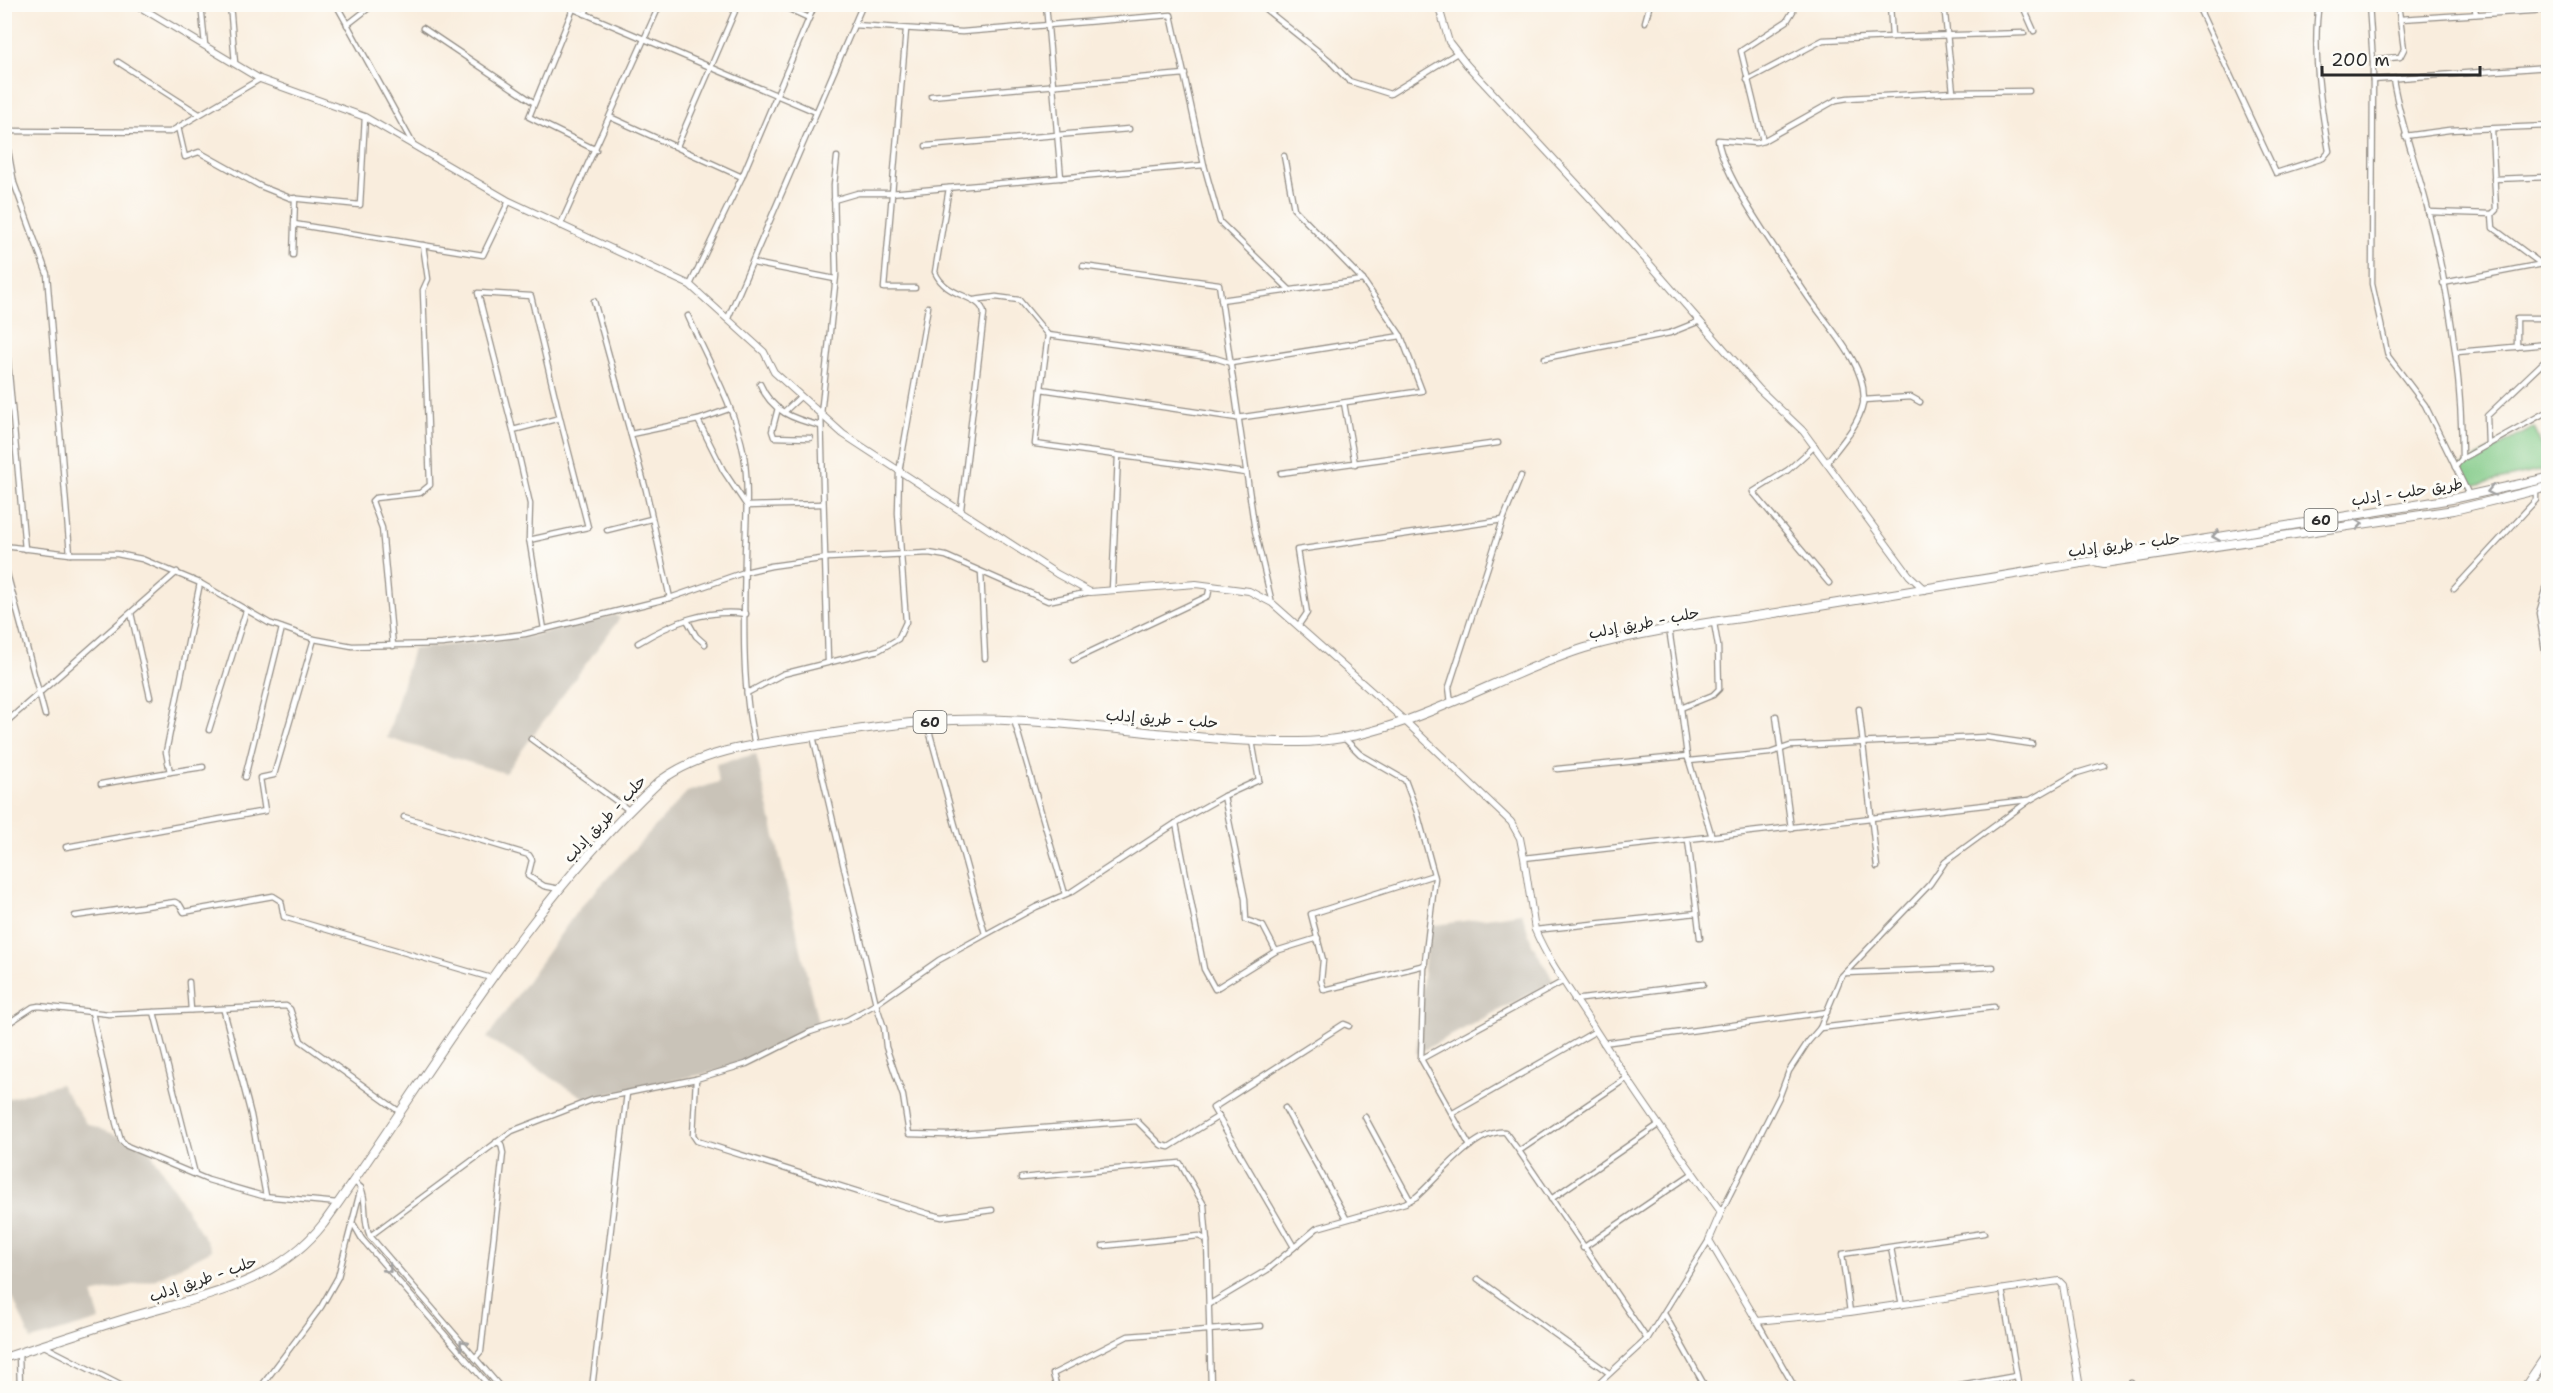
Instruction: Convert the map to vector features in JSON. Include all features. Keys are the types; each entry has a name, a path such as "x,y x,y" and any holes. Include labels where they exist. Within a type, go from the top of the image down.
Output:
{"highway":[{"name":"طريق حلب - إدلب","path":"2094,561 2102,556 2432,502 2548,478"},
{"name":"حلب - طريق إدلب","path":"4,1358 238,1285 261,1276 296,1254 311,1240 338,1203 491,978 559,890 630,811 676,769 710,756 755,745 813,736 954,720 1251,740 1300,742 1343,737 1404,720 1451,703 1584,649 1669,629 1925,590 2094,561 2104,563 2454,510 2548,487"},
{"path":"2380,521 2433,509 2435,505 2432,502"},
{"path":"2241,542 2238,540 2239,537 2265,532 2277,526"},
{"path":"2525,1389 2548,1354"},
{"path":"2539,1389 2548,1374"}],"street":[{"path":"135,4 260,79 365,117 509,201 690,285 764,352 774,372 843,434 899,472 961,509 1057,574 1090,592"},
{"path":"201,4 205,45"},
{"path":"230,4 235,63"},
{"path":"336,4 414,146"},
{"path":"347,25 375,4"},
{"path":"562,4 816,112"},
{"path":"585,14 589,4"},
{"path":"560,226 660,4"},
{"path":"677,146 738,4"},
{"path":"778,4 809,18"},
{"path":"690,285 778,96 814,4"},
{"path":"728,318 863,4"},
{"path":"1046,4 1061,178"},
{"path":"1259,4 1329,60 1350,81 1390,94 1457,53"},
{"path":"1438,4 1446,35 1457,53 1759,389 1815,446 1909,575 1925,590"},
{"path":"1645,22 1650,4"},
{"path":"1763,141 1742,51 1787,21 1793,11 1791,4"},
{"path":"1890,4 1892,38"},
{"path":"1944,4 1953,92"},
{"path":"2022,4 2034,31"},
{"path":"2197,4 2276,173 2323,158 2329,151 2321,107 2316,20 2319,4"},
{"path":"2369,4 2373,62 2372,284 2388,356 2425,405 2469,495"},
{"path":"2373,62 2378,59 2400,57 2404,49 2398,4"},
{"path":"2474,4 2476,14"},
{"path":"2535,4 2536,11"},
{"path":"573,9 532,102 529,117 596,150"},
{"path":"2400,19 2548,10"},
{"path":"854,25 962,32 1171,15 1204,165 1220,222 1290,290"},
{"path":"423,28 532,102"},
{"path":"906,30 890,193 884,288 915,288"},
{"path":"1748,80 1823,40 2024,33"},
{"path":"118,62 200,114"},
{"path":"2373,80 2548,67"},
{"path":"931,96 1185,74"},
{"path":"70,554 46,274 14,183 5,130 170,132 260,79"},
{"path":"2393,79 2404,136 2428,212 2457,352 2462,459"},
{"path":"1827,462 1846,437 1863,407 1862,382 1857,367 1806,294 1734,181 1718,142 1722,138 1756,143 1763,141 1836,100 1953,92 2029,91"},
{"path":"178,127 184,157 199,152 260,186 295,198 360,205 365,117"},
{"path":"610,117 742,177"},
{"path":"2404,136 2449,130 2548,126"},
{"path":"926,146 1129,129"},
{"path":"2492,130 2496,210 2492,214 2493,228 2548,268"},
{"path":"1041,389 1237,418 1422,391 1401,336 1363,280 1294,209 1284,156"},
{"path":"828,661 821,414 835,279 834,200 837,157"},
{"path":"834,200 858,193 890,193 1204,165"},
{"path":"2494,179 2548,177"},
{"path":"949,188 935,272 941,283 951,291 974,300 983,308 984,314 961,509"},
{"path":"292,255 295,198"},
{"path":"294,224 483,255 509,201"},
{"path":"2428,212 2492,214"},
{"path":"393,646 382,528 372,501 375,498 420,493 430,485 423,290 428,279 423,245"},
{"path":"753,263 835,279"},
{"path":"2443,283 2543,264"},
{"path":"1083,266 1219,284 1255,531 1272,603"},
{"path":"1221,300 1363,280"},
{"path":"529,540 588,527 531,296 478,292 530,504 529,540 544,629"},
{"path":"974,300 996,297 1019,300 1048,335 1215,358 1231,363 1401,336"},
{"path":"594,301 631,434 670,598"},
{"path":"747,693 783,674 879,650 898,639 906,622 898,513 899,472 928,307"},
{"path":"688,316 739,431 744,458 747,506 745,572 747,713 755,745"},
{"path":"4,318 26,549"},
{"path":"2517,346 2517,318 2548,318"},
{"path":"1545,358 1670,333 1700,321"},
{"path":"1048,335 1035,444 1246,474"},
{"path":"2457,352 2548,344"},
{"path":"2488,445 2487,416 2548,358"},
{"path":"760,384 767,400 778,408 796,419 821,426"},
{"path":"784,412 801,396"},
{"path":"1863,400 1911,397 1920,402"},
{"path":"1344,403 1354,464"},
{"path":"778,408 772,431 774,437 810,438"},
{"path":"631,434 698,420 729,409"},
{"path":"2455,467 2462,459 2548,411"},
{"path":"513,430 560,418"},
{"path":"698,420 723,470 747,506"},
{"path":"1281,473 1498,443"},
{"path":"1815,446 1788,470 1753,492 1829,583"},
{"path":"1112,590 1118,456"},
{"path":"1451,703 1449,687 1503,520 1521,476"},
{"path":"2454,590 2536,500 2536,490"},
{"path":"747,506 823,504"},
{"path":"607,530 651,519"},
{"path":"1298,626 1307,613 1297,550 1503,520"},
{"path":"4,546 70,554 117,554 177,572 246,611 282,628 314,639 352,646 454,642 525,634 670,598 745,572 824,559 902,554 929,553 946,556 1048,601 1090,592 1196,584 1249,591 1272,603 1298,626 1404,720 1510,822 1520,838 1535,930 1562,982 1658,1125 1721,1212"},
{"path":"4,562 45,715"},
{"path":"2548,564 2546,590 2539,613 2548,670"},
{"path":"4,724 177,572"},
{"path":"981,572 985,658"},
{"path":"170,772 166,752 200,583"},
{"path":"1073,660 1208,596 1210,586"},
{"path":"209,730 246,611"},
{"path":"638,643 698,615 725,611 746,614"},
{"path":"2539,613 2548,612"},
{"path":"131,613 150,697"},
{"path":"687,620 705,644"},
{"path":"1681,708 1719,689 1718,646 1714,623"},
{"path":"245,777 282,628"},
{"path":"1669,629 1688,758 1712,837"},
{"path":"66,847 265,811 260,778 274,775 314,639"},
{"path":"1859,709 1877,867"},
{"path":"1776,716 1791,828"},
{"path":"927,723 986,934"},
{"path":"1016,723 1065,894"},
{"path":"813,736 889,1058 903,1096 909,1134 947,1135 1137,1121 1161,1145 1169,1147 1219,1116"},
{"path":"1343,737 1359,754 1396,773 1408,784 1434,875 1434,901 1425,965 1421,1059 1470,1146"},
{"path":"1557,769 1770,753 1790,746 1863,745 1985,737 2032,744"},
{"path":"531,739 630,811"},
{"path":"370,1236 512,1131 585,1102 696,1079 746,1064 810,1032 847,1020 876,1004 939,960 1065,894 1176,823 1224,796 1259,780 1251,740"},
{"path":"1596,1388 1609,1372 1647,1339 1665,1315 1710,1240 1721,1212 1790,1071 1808,1042 1820,1028 1841,976 1930,884 1945,862 2030,800 2077,773 2104,765"},
{"path":"101,784 203,767"},
{"path":"1224,796 1245,900 1246,920 1263,926 1276,951"},
{"path":"1524,858 2030,800"},
{"path":"404,817 529,855 532,860 528,876 544,886 559,890"},
{"path":"1176,823 1204,969 1215,989 1276,951 1318,938"},
{"path":"1688,840 1700,938"},
{"path":"1425,965 1324,990 1321,981 1323,960 1311,914 1434,875"},
{"path":"75,916 175,902 184,912 273,896 281,901 284,917 491,978"},
{"path":"1535,930 1697,913"},
{"path":"1846,973 1993,967"},
{"path":"189,982 191,1010"},
{"path":"1421,1059 1562,982"},
{"path":"1574,1000 1703,984"},
{"path":"4,1026 39,1006 119,1014 191,1010 224,1011 286,1006 290,1009 301,1041 400,1112"},
{"path":"1820,1028 1995,1007"},
{"path":"224,1011 251,1116 266,1196"},
{"path":"92,1012 120,1140 127,1146 195,1174 266,1196 338,1203"},
{"path":"154,1012 195,1174"},
{"path":"1603,1042 1827,1012"},
{"path":"1294,1247 1214,1107 1344,1024 1349,1026"},
{"path":"1453,1113 1596,1031"},
{"path":"1519,1151 1627,1078"},
{"path":"696,1079 693,1135 697,1141 929,1215 942,1217 992,1210"},
{"path":"592,1389 627,1093"},
{"path":"1285,1108 1346,1218"},
{"path":"1365,1117 1410,1200"},
{"path":"1551,1199 1658,1125"},
{"path":"1209,1304 1267,1270 1317,1228 1410,1200 1470,1146 1498,1132 1505,1132 1647,1339"},
{"path":"475,1358 480,1351 503,1153 501,1144 496,1142"},
{"path":"1021,1178 1180,1163 1204,1204 1211,1389"},
{"path":"1583,1248 1693,1173"},
{"path":"354,1180 364,1194 364,1219 370,1236 501,1389"},
{"path":"260,1389 330,1293 343,1264 361,1188"},
{"path":"353,1223 362,1239 493,1389"},
{"path":"1850,1312 1842,1254 1984,1233"},
{"path":"1103,1246 1199,1236 1207,1240 1207,1248"},
{"path":"1710,1240 1795,1389"},
{"path":"1891,1248 1902,1305"},
{"path":"1478,1279 1609,1372"},
{"path":"1757,1321 1850,1312 2059,1281 2063,1285 2080,1389"},
{"path":"2002,1289 2019,1389"},
{"path":"1665,1315 1706,1389"},
{"path":"1057,1389 1053,1374 1128,1336 1261,1326"},
{"path":"43,1346 126,1389"},
{"path":"19,1353 20,1389"},
{"path":"1949,1389 2016,1376"},
{"path":"112,1380 112,1389"},
{"path":"493,1389 494,1380"}],"shaded area":[{"path":"615,615 620,618 505,773 387,738 413,649 531,636"},
{"path":"756,754 818,1023 742,1066 586,1099 487,1038 577,911 687,792 719,782 716,764"},
{"path":"1522,913 1532,944 1554,981 1416,1054 1428,926"},
{"path":"60,1084 86,1123 148,1148 212,1250 154,1280 92,1294 100,1320 31,1340 5,1280 4,1100"}],"green space":[{"path":"2535,427 2548,469 2471,486 2460,467"}]}
